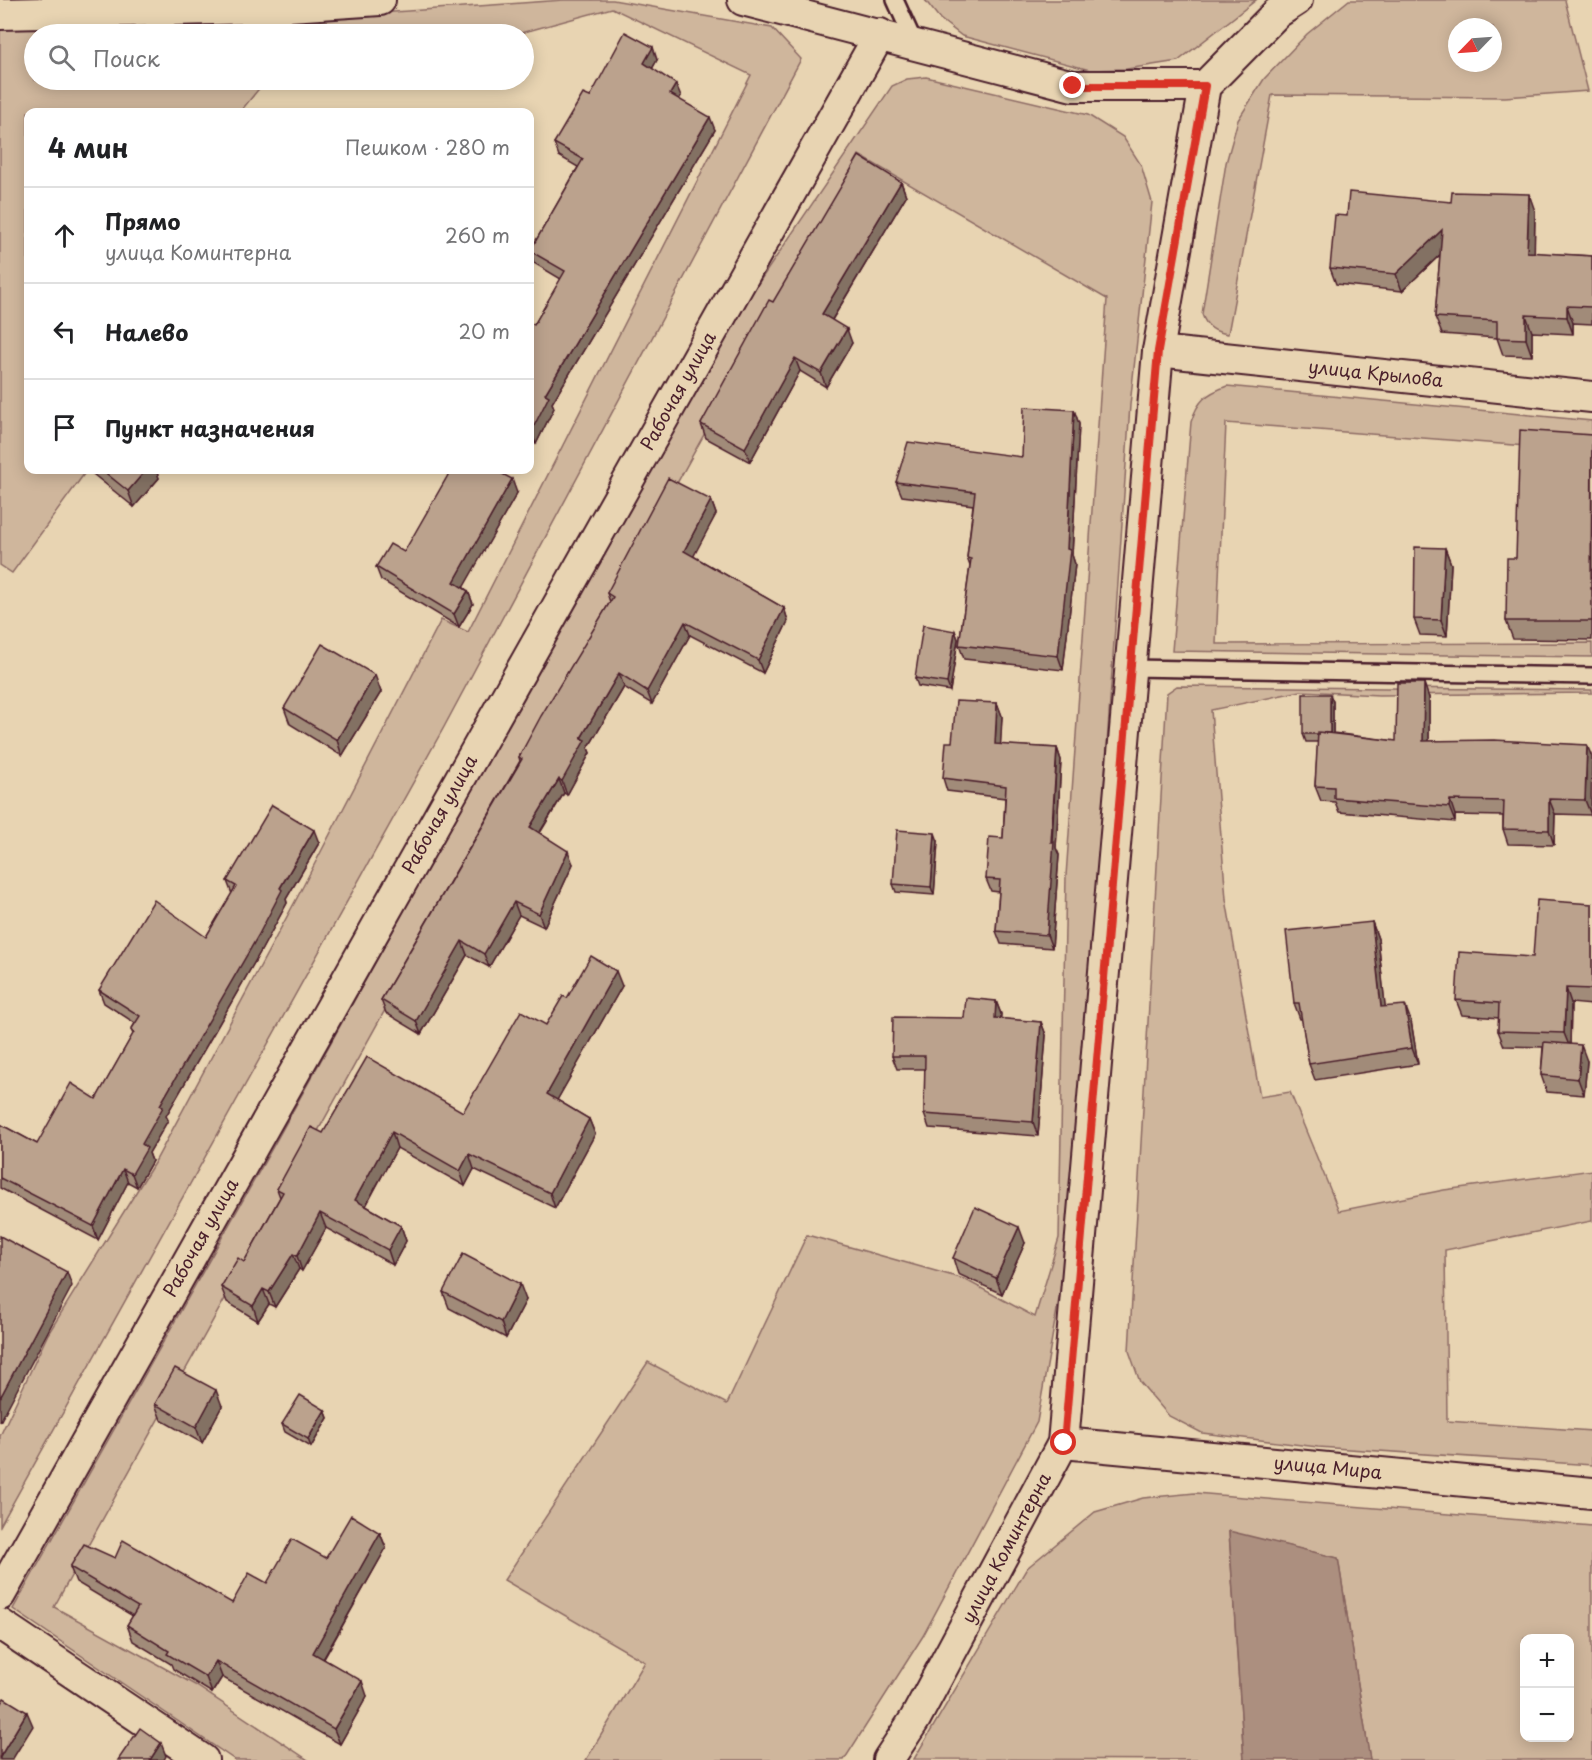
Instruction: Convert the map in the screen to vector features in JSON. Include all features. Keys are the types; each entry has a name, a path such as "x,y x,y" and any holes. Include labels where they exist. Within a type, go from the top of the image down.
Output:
{"street":[{"path":"0,14 260,8 380,0"},
{"path":"743,0 1073,86 1205,86 1277,13 1297,0"},
{"name":"Рабочая улица","path":"0,1594 880,34"},
{"name":"улица Коминтерна","path":"888,1760 915,1719 1064,1443 1158,351 1205,86"},
{"name":"улица Крылова","path":"1158,351 1592,398"},
{"name":"улица Мира","path":"1064,1443 1592,1493"},
{"path":"0,1624 204,1760"}],"lane":[{"path":"895,0 916,46"},
{"path":"1131,668 1592,676"}],"shaded area":[{"path":"563,0 613,0 772,28 801,59 444,727 0,1526 0,1436 48,1334 156,1160 297,898 441,620 468,632 751,75 612,8 534,29 534,24 134,24 267,21"},
{"path":"925,0 1256,0 1178,61 1127,69 1090,70 962,36 940,19"},
{"path":"1349,0 1565,0 1588,91 1505,97 1272,95 1228,334 1209,326 1202,314 1226,163 1238,120 1264,79 1307,34"},
{"path":"24,26 24,90 258,90 243,108 24,108 24,474 84,474 12,573 0,565 0,27"},
{"path":"926,77 1088,115 1123,137 1141,165 1152,202 1130,405 1076,1203 1037,1422 923,1636 844,1760 586,1760 645,1662 504,1580 648,1362 727,1404 807,1235 964,1279 1035,1317 1059,1238 1066,876 1107,299 859,155 54,1607 195,1685 308,1760 235,1760 13,1609 726,331 892,86 907,79"},
{"path":"1227,386 1592,421 1592,451 1226,423 1216,644 1592,643 1592,657 1172,651 1191,422 1204,399"},
{"path":"1177,686 1592,690 1592,693 1379,695 1301,691 1211,710 1226,899 1260,1097 1290,1092 1339,1211 1444,1190 1592,1170 1592,1221 1445,1250 1447,1421 1592,1431 1592,1465 1318,1447 1202,1433 1169,1416 1140,1382 1129,1351 1167,693"},
{"path":"1195,1493 1592,1526 1592,1760 1370,1760 1338,1558 1229,1532 1244,1760 914,1759 1027,1568 1095,1512 1143,1498"},
{"path":"1229,1531 1338,1558 1370,1760 1244,1760"}],"building":[{"path":"625,32 653,47 644,63 676,84 670,94 710,117 545,394 549,396 534,426 534,325 565,271 534,253 534,244 583,159 554,143 583,94 590,97"},
{"path":"859,156 901,182 822,314 847,329 821,373 795,358 745,448 701,424 769,300 773,302"},
{"path":"1349,192 1451,202 1452,192 1529,194 1527,252 1592,256 1592,307 1567,306 1567,317 1526,315 1526,339 1497,338 1497,321 1435,317 1442,230 1396,274 1330,268 1335,215 1347,216"},
{"path":"1024,407 1074,410 1067,549 1070,550 1058,656 959,645 971,559 967,558 975,492 896,482 908,442 1022,457"},
{"path":"1520,430 1592,435 1592,621 1506,621 1507,558 1516,558"},
{"path":"107,474 143,474 128,491"},
{"path":"449,474 503,474 512,479 454,582 468,591 454,614 376,567 390,544 404,552"},
{"path":"668,478 711,500 684,551 784,608 758,660 685,622 647,691 619,673 581,738 585,740 562,781 559,779 530,827 568,851 539,914 514,902 484,954 462,941 416,1021 381,1000 522,759 519,757 541,716 613,597 607,593"},
{"path":"1415,547 1445,548 1441,620 1414,619"},
{"path":"923,625 955,631 947,683 915,678"},
{"path":"322,644 375,675 337,740 284,708"},
{"path":"1397,683 1424,683 1423,741 1494,740 1587,745 1585,800 1549,799 1549,830 1503,829 1504,801 1450,800 1449,807 1334,798 1334,787 1315,786 1318,732 1396,741"},
{"path":"1303,694 1330,694 1330,733 1303,734"},
{"path":"956,701 997,703 995,744 1057,748 1051,842 1054,842 1047,935 996,931 1000,880 986,879 989,837 1003,838 1006,786 943,778 946,742 952,742"},
{"path":"272,805 314,830 280,888 282,890 258,936 160,1105 163,1107 142,1144 147,1148 132,1174 123,1169 93,1226 0,1178 0,1124 37,1144 71,1083 96,1099 134,1032 131,1030 140,1016 99,990 154,900 206,937 236,886 227,881"},
{"path":"897,830 935,833 931,887 893,884"},
{"path":"1537,900 1592,904 1592,989 1566,988 1564,1033 1498,1031 1499,1003 1456,1000 1459,952 1533,957"},
{"path":"1372,922 1381,1007 1405,1005 1412,1048 1309,1064 1299,1003 1294,1003 1286,931"},
{"path":"591,956 616,971 547,1094 589,1119 550,1193 469,1154 460,1171 392,1132 355,1200 401,1226 388,1250 320,1213 297,1256 293,1254 269,1292 263,1289 253,1306 221,1287 238,1258 244,1262 283,1192 277,1189 311,1127 323,1133 367,1057 463,1112 521,1011 546,1025 563,996 567,998"},
{"path":"966,998 996,1001 995,1018 1041,1022 1033,1122 924,1114 925,1056 892,1056 893,1017 964,1018"},
{"path":"1544,1042 1581,1045 1578,1079 1541,1075"},
{"path":"975,1207 1019,1227 996,1278 953,1258"},
{"path":"0,1236 67,1272 0,1398"},
{"path":"463,1254 520,1284 501,1322 443,1292"},
{"path":"175,1368 216,1390 196,1427 155,1404"},
{"path":"300,1395 325,1410 308,1439 282,1424"},
{"path":"351,1515 380,1533 313,1653 362,1681 334,1729 216,1661 206,1677 167,1654 169,1651 127,1625 138,1607 70,1567 84,1544 115,1558 123,1540 232,1603 249,1573 267,1583 292,1539 326,1558"},
{"path":"4,1698 27,1712 0,1757 0,1705"},
{"path":"140,1728 161,1743 150,1760 118,1760"}],"route":[{"path":"1064,1443 1158,351 1205,86 1073,86"}]}
